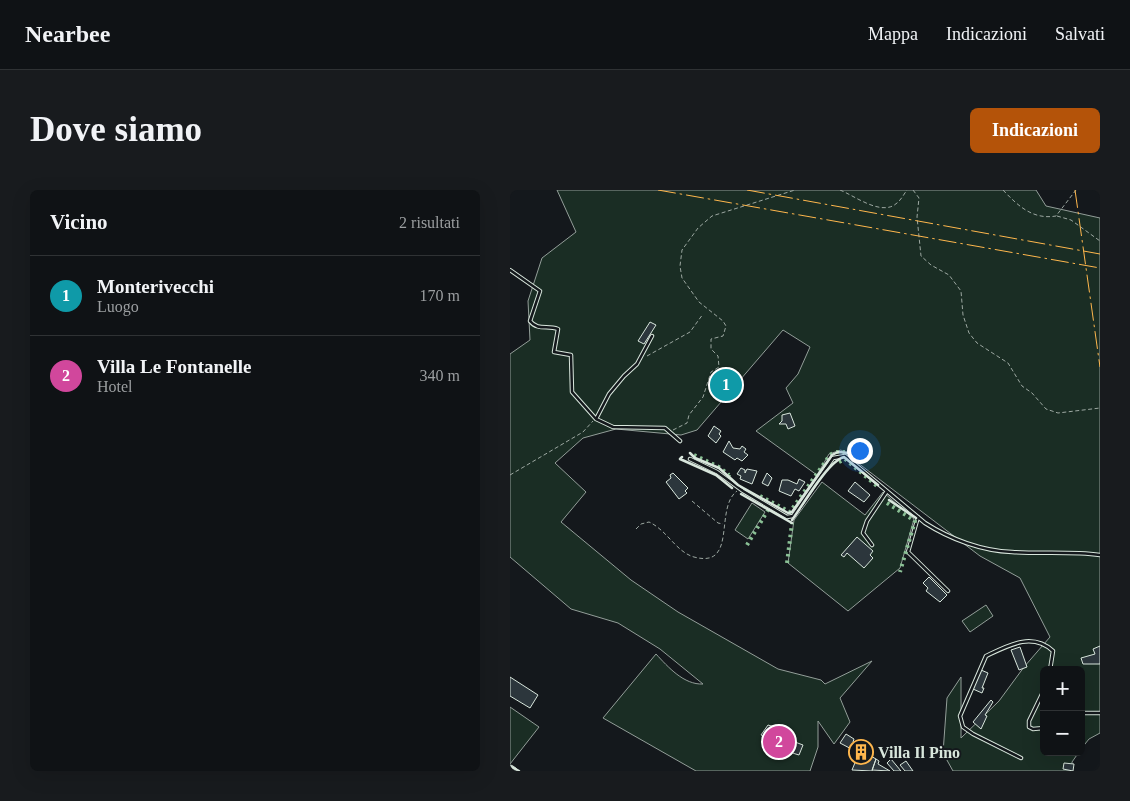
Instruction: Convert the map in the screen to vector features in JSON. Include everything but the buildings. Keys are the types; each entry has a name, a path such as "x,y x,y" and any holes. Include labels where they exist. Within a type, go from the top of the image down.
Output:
{"lane":[{"path":"510,270 540,290 530,321 534,326 558,329 554,352 569,353 571,355 572,392 596,420 613,427 658,427 670,431 680,441"},
{"path":"596,420 608,394 636,366 652,336"},
{"path":"690,459 717,472 788,517 793,516 833,458 845,456 918,517 939,532 988,549 1010,552 1100,555"},
{"path":"872,546 863,533 887,491"},
{"path":"918,517 908,552 948,591"},
{"path":"1021,758 973,734 963,727 960,716 986,656 1028,640 1043,642 1053,651 1051,666"},
{"path":"1040,698 1029,721 1029,727 1040,728"},
{"path":"1085,713 1099,711"}],"path":[{"path":"670,431 687,424 689,415 703,397 711,372 719,367 718,356 711,349 711,339 723,336 726,326 723,321 699,302 682,278 680,266 682,250 698,228 712,216 794,190"},
{"path":"840,190 871,205 885,207 896,204 907,190"},
{"path":"913,190 919,198 918,218 921,256 931,265 949,275 961,291 963,315 969,333 977,343 1008,363 1022,386 1032,393 1046,409 1058,413 1100,408"},
{"path":"1003,190 1029,213 1043,218 1056,216 1071,220 1100,241"},
{"path":"1056,216 1076,190"},
{"path":"636,366 640,365 655,349 690,332 703,314"},
{"path":"510,475 584,432 596,420"},
{"path":"636,529 641,524 650,522 663,531 684,553 700,559 710,558 720,550 724,539 724,515 729,500 740,488"},
{"path":"692,501 718,523 725,524"}],"green space":[{"path":"557,190 1036,190 1046,206 1100,218 1100,733 1089,739 1085,744 1085,666 1040,666 1040,756 1076,756 1072,762 1072,771 953,771 943,753 947,698 961,677 961,738 999,701 1024,667 1050,637 1020,578 980,556 841,450 829,454 817,475 756,431 793,403 786,388 798,374 810,347 783,330 697,430 681,435 616,429 583,438 555,463 586,492 561,522 631,580 678,612 778,669 821,680 825,684 872,661 840,698 850,722 834,744 818,721 818,747 810,771 696,771 603,718 656,654 671,669 689,682 703,684 660,649 618,623 571,609 510,557 510,354 530,340 528,301 542,258 576,232"},
{"path":"822,482 865,515 883,492 914,519 900,568 848,611 788,563 794,520"},
{"path":"752,503 765,512 748,539 735,530"},
{"path":"986,605 993,616 970,632 962,621"},
{"path":"510,707 539,727 510,764"}],"hedge":[{"path":"760,496 790,512 830,455 835,452 849,452"},
{"path":"694,455 719,467 729,475 732,472"},
{"path":"839,462 845,459 877,486"},
{"path":"887,503 915,521 900,572"},
{"path":"747,545 768,510"},
{"path":"787,563 792,523"}],"wall":[{"path":"690,453 695,458 719,468 738,485 788,513 792,512 832,455 838,452 850,453"},
{"path":"682,457 680,459 716,475 732,488"},
{"path":"792,520 823,475 831,466 844,457 878,485"},
{"path":"741,494 792,523"},
{"path":"889,500 916,518"},
{"path":"510,766 519,771"}],"power":[{"path":"658,190 1100,268"},
{"path":"747,190 1100,254"},
{"path":"1075,190 1100,367"}],"place":[{"name":"Monterivecchi","path":"726,385"},
{"name":"Villa Le Fontanelle","path":"779,742"},
{"name":"Villa Il Pino","path":"861,752"}]}
